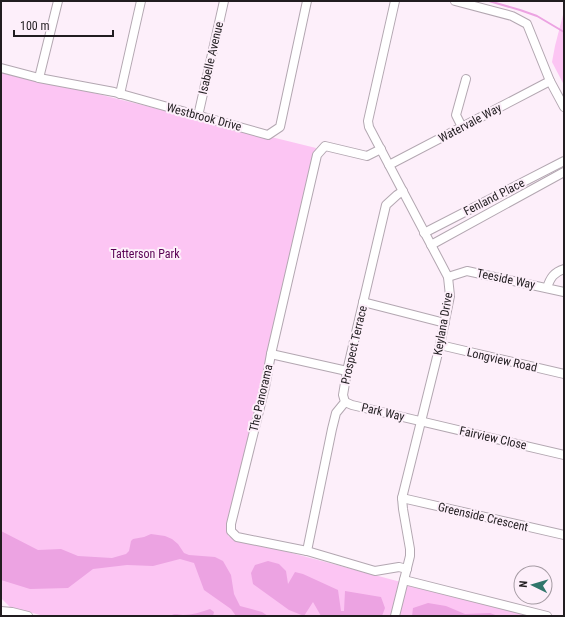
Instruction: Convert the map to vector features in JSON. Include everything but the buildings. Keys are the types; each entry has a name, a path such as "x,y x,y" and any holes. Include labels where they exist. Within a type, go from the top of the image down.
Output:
{"street":[{"path":"39,78 58,1"},
{"path":"120,94 141,1"},
{"name":"Isabelle Avenue","path":"198,116 224,1"},
{"name":"Westbrook Drive","path":"1,68 39,78 120,94 268,135 280,127 307,1"},
{"name":"Keylana Drive","path":"395,1 368,120 369,126 448,277 450,296 440,345 402,498 410,553 395,616"},
{"path":"455,1 512,16 527,24 550,81 564,106"},
{"path":"462,127 456,115 466,80"},
{"name":"Watervale Way","path":"389,164 550,81"},
{"name":"The Panorama","path":"381,149 367,156 325,146 317,155 271,354 265,387 230,524 231,531 237,536 307,551 375,571 399,567 407,569"},
{"name":"Fenland Place","path":"424,233 564,161"},
{"name":"Fenland Place","path":"431,244 564,172"},
{"name":"Prospect Terrace","path":"307,551 336,413 345,402 343,395 347,371 386,205 403,190"},
{"path":"547,288 553,276 564,269"},
{"name":"Teeside Way","path":"448,277 467,271 564,292"},
{"path":"363,302 445,323"},
{"name":"Longview Road","path":"440,345 564,374"},
{"path":"271,354 347,371"},
{"name":"Park Way","path":"345,402 352,405 421,421"},
{"name":"Fairview Close","path":"421,421 564,455"},
{"name":"Greenside Crescent","path":"402,498 564,535"},
{"path":"404,580 547,616"},
{"path":"1,607 12,612 28,616"}],"green space":[{"path":"564,11 564,85 552,62"},
{"name":"Tatterson Park","path":"1,70 316,148 228,536 529,616 44,616 10,607 1,598"}],"shaded area":[{"path":"1,531 38,550 61,549 78,556 112,558 126,554 129,551 131,541 133,539 151,534 165,536 178,544 184,553 189,555 215,557 223,561 231,575 234,594 240,606 262,612 268,616 236,616 231,609 204,590 194,563 180,559 153,566 127,565 93,569 68,588 30,589 1,580"},
{"path":"268,561 279,564 286,571 288,584 295,572 303,574 338,590 341,611 344,611 345,591 381,597 385,608 382,616 321,616 313,602 304,616 289,610 253,584 251,573 255,565"},
{"path":"428,603 446,606 465,614 490,613 498,616 412,616 413,608"},
{"path":"210,609 214,612 213,616 170,616 175,614 190,614"}],"waterway":[{"path":"489,1 537,16 564,32"}]}
